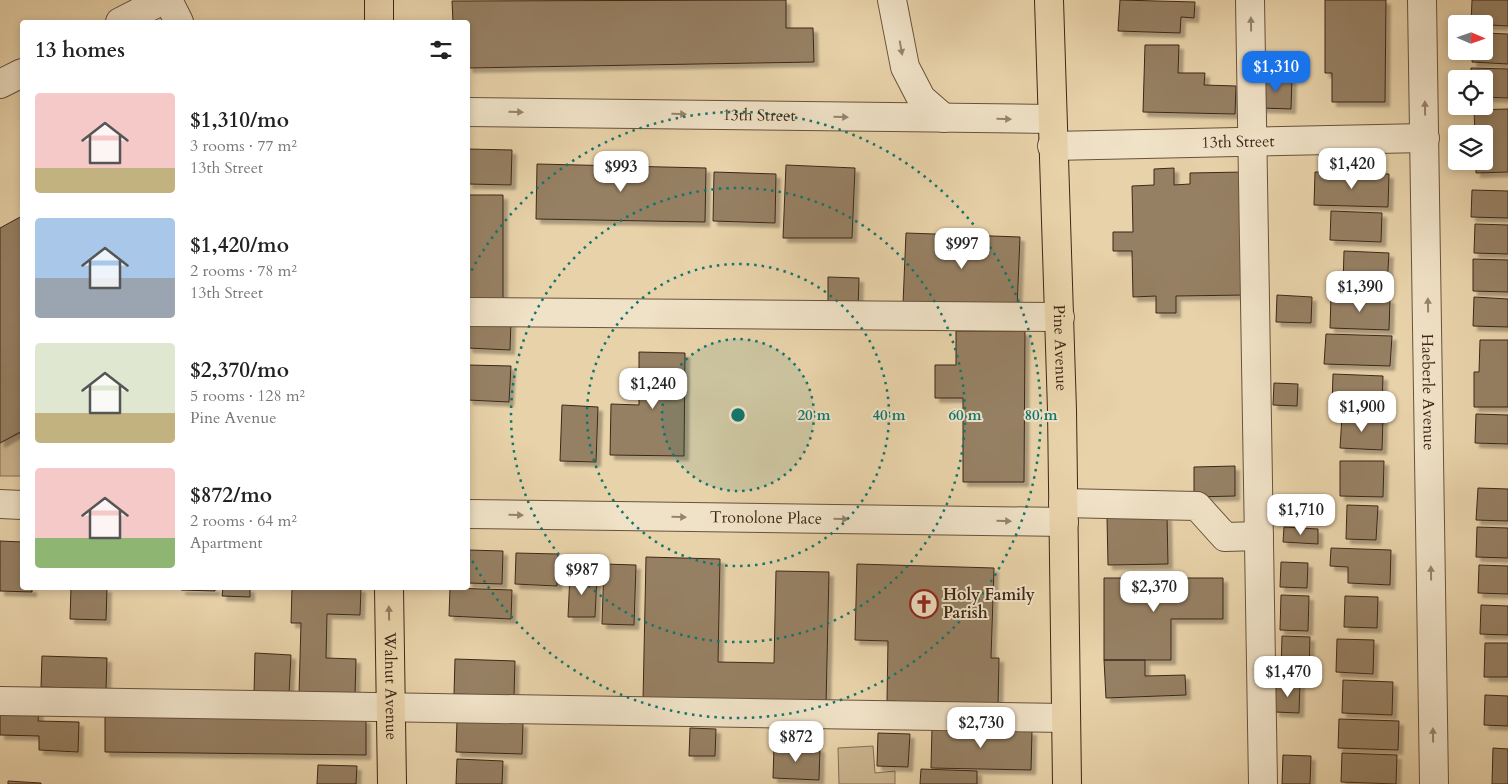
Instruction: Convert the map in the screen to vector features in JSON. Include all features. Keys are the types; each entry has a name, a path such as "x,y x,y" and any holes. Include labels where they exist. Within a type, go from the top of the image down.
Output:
{"main road":[{"path":"379,0 379,20"},
{"name":"Pine Avenue","path":"1049,0 1051,120 1060,317 1067,784"},
{"name":"Walnut Avenue","path":"389,590 392,784"}],"street":[{"path":"124,20 163,0"},
{"path":"168,0 178,20"},
{"path":"892,0 905,68 921,98 944,118"},
{"path":"1250,0 1254,143 1263,784"},
{"name":"Haeberle Avenue","path":"1422,0 1434,784"},
{"path":"0,84 20,74"},
{"name":"13th Street","path":"470,112 1051,120"},
{"name":"13th Street","path":"1052,146 1425,138"},
{"path":"470,312 1060,317"},
{"path":"0,504 20,505"},
{"name":"Tronolone Place","path":"470,514 1064,513 1197,506 1225,537 1259,536"},
{"path":"0,701 1066,718"}],"shaded area":[{"path":"20,433 20,476 0,476 0,443"},
{"path":"873,746 875,773 895,771 895,784 839,784 838,748"}],"building":[{"path":"786,0 786,28 813,28 814,62 470,68 470,20 453,20 452,1"},
{"path":"1120,0 1195,2 1194,18 1181,17 1180,33 1118,31"},
{"path":"1325,0 1386,0 1385,102 1332,102 1332,73 1325,73"},
{"path":"1472,0 1508,0 1508,26 1493,25 1493,15 1471,15"},
{"path":"1493,33 1508,34 1508,64 1472,62 1472,60 1493,60"},
{"path":"1145,45 1179,45 1178,73 1205,73 1204,85 1236,86 1235,114 1143,112"},
{"path":"1471,68 1508,69 1508,98 1493,97 1493,70 1471,70"},
{"path":"1262,77 1292,78 1291,109 1261,108"},
{"path":"1493,109 1508,109 1508,172 1476,173 1476,170 1493,170 1493,125 1475,125 1474,115 1493,115"},
{"path":"470,149 512,150 511,185 470,184"},
{"path":"537,164 706,168 705,222 536,219"},
{"path":"786,165 855,168 852,238 783,238"},
{"path":"1174,168 1174,185 1190,184 1190,173 1244,172 1246,295 1176,296 1176,313 1156,313 1156,296 1133,297 1132,251 1113,251 1113,232 1133,232 1132,186 1154,185 1154,169"},
{"path":"714,172 776,174 775,223 713,221"},
{"path":"1315,172 1389,174 1388,207 1314,205"},
{"path":"1472,190 1508,191 1508,218 1471,217"},
{"path":"470,195 503,195 503,299 470,300"},
{"path":"1331,211 1382,213 1381,242 1330,240"},
{"path":"20,217 20,432 0,443 0,228"},
{"path":"1475,224 1508,225 1508,254 1474,253"},
{"path":"906,233 1020,237 1017,308 903,304"},
{"path":"1344,251 1389,253 1387,285 1343,284"},
{"path":"1473,259 1508,260 1508,292 1473,291"},
{"path":"828,277 859,278 858,310 828,309"},
{"path":"1277,295 1312,297 1311,323 1276,322"},
{"path":"1331,296 1390,299 1389,330 1330,328"},
{"path":"1474,297 1508,299 1508,327 1473,326"},
{"path":"470,318 511,320 510,350 470,348"},
{"path":"956,331 1025,331 1024,482 963,482 963,398 935,398 935,365 956,365"},
{"path":"1326,334 1392,336 1390,366 1324,364"},
{"path":"1480,340 1508,340 1508,407 1474,407 1474,372 1479,372"},
{"path":"639,352 685,353 684,456 610,455 611,404 639,405"},
{"path":"470,365 511,366 509,402 470,400"},
{"path":"1333,374 1383,376 1382,407 1332,406"},
{"path":"1274,383 1298,384 1297,406 1273,405"},
{"path":"562,405 598,407 596,462 560,461"},
{"path":"1476,414 1508,415 1508,444 1475,443"},
{"path":"1342,416 1383,417 1382,450 1340,448"},
{"path":"1340,461 1384,461 1383,497 1340,496"},
{"path":"1235,466 1235,496 1194,497 1194,467"},
{"path":"1478,488 1508,489 1508,521 1476,520"},
{"path":"1347,505 1378,506 1376,540 1346,539"},
{"path":"1167,516 1168,564 1108,565 1107,517"},
{"path":"1284,527 1318,529 1318,544 1283,542"},
{"path":"1477,527 1508,528 1508,558 1476,557"},
{"path":"0,541 20,542 20,590 32,590 32,592 0,591"},
{"path":"1331,548 1391,550 1390,585 1348,583 1348,567 1330,566"},
{"path":"470,550 503,551 502,584 470,583"},
{"path":"516,553 558,554 557,586 515,584"},
{"path":"646,557 720,559 718,662 774,663 776,571 829,572 826,705 643,701"},
{"path":"1281,562 1308,563 1307,588 1280,587"},
{"path":"604,564 636,565 634,625 602,624"},
{"name":"Holy Family Parish","path":"857,564 994,568 991,658 999,658 998,705 887,701 888,641 855,640"},
{"path":"1479,565 1508,566 1508,594 1478,593"},
{"path":"570,574 597,575 595,617 568,617"},
{"path":"1104,578 1223,578 1223,619 1171,619 1171,660 1104,660"},
{"path":"71,590 107,590 106,620 70,619"},
{"path":"181,590 215,590 215,591"},
{"path":"223,590 250,590 250,597 222,596"},
{"path":"292,590 361,590 360,615 327,614 326,658 356,659 355,695 299,694 301,623 291,623"},
{"path":"450,590 512,590 511,619 449,616"},
{"path":"1281,595 1309,596 1308,631 1280,630"},
{"path":"1345,596 1378,597 1377,628 1344,627"},
{"path":"1481,605 1508,606 1508,635 1480,634"},
{"path":"1282,636 1310,637 1309,671 1281,670"},
{"path":"1337,639 1374,640 1373,674 1336,672"},
{"path":"1485,643 1508,643 1508,677 1484,677"},
{"path":"255,653 291,655 289,695 254,694"},
{"path":"42,656 107,658 106,689 41,687"},
{"path":"455,659 515,661 514,696 454,694"},
{"path":"1104,660 1145,660 1145,676 1185,675 1186,695 1106,698"},
{"path":"1343,680 1393,682 1392,715 1342,713"},
{"path":"1276,682 1300,683 1299,713 1275,712"},
{"path":"1485,695 1508,696 1508,726 1484,725"},
{"path":"0,708 39,710 38,721 79,722 78,752 39,750 39,736 0,735"},
{"path":"105,716 366,719 366,755 105,752"},
{"path":"1339,719 1399,721 1398,750 1338,748"},
{"path":"457,721 523,723 522,754 456,752"},
{"path":"690,728 716,729 715,756 689,756"},
{"path":"932,728 1032,731 1031,770 931,768"},
{"path":"878,733 910,734 908,767 877,766"},
{"path":"774,746 820,748 819,780 773,778"},
{"path":"1493,748 1508,749 1508,784 1492,784"},
{"path":"1342,753 1397,755 1396,784 1341,782"},
{"path":"1283,755 1311,756 1310,784 1282,784"},
{"path":"457,759 503,761 502,784 456,784"},
{"path":"318,765 357,766 356,784 317,784"},
{"path":"921,769 977,771 977,784 920,784"},
{"path":"8,781 41,783 41,784 8,784"}],"place":[{"name":"Holy Family Parish","path":"924,604"}]}
